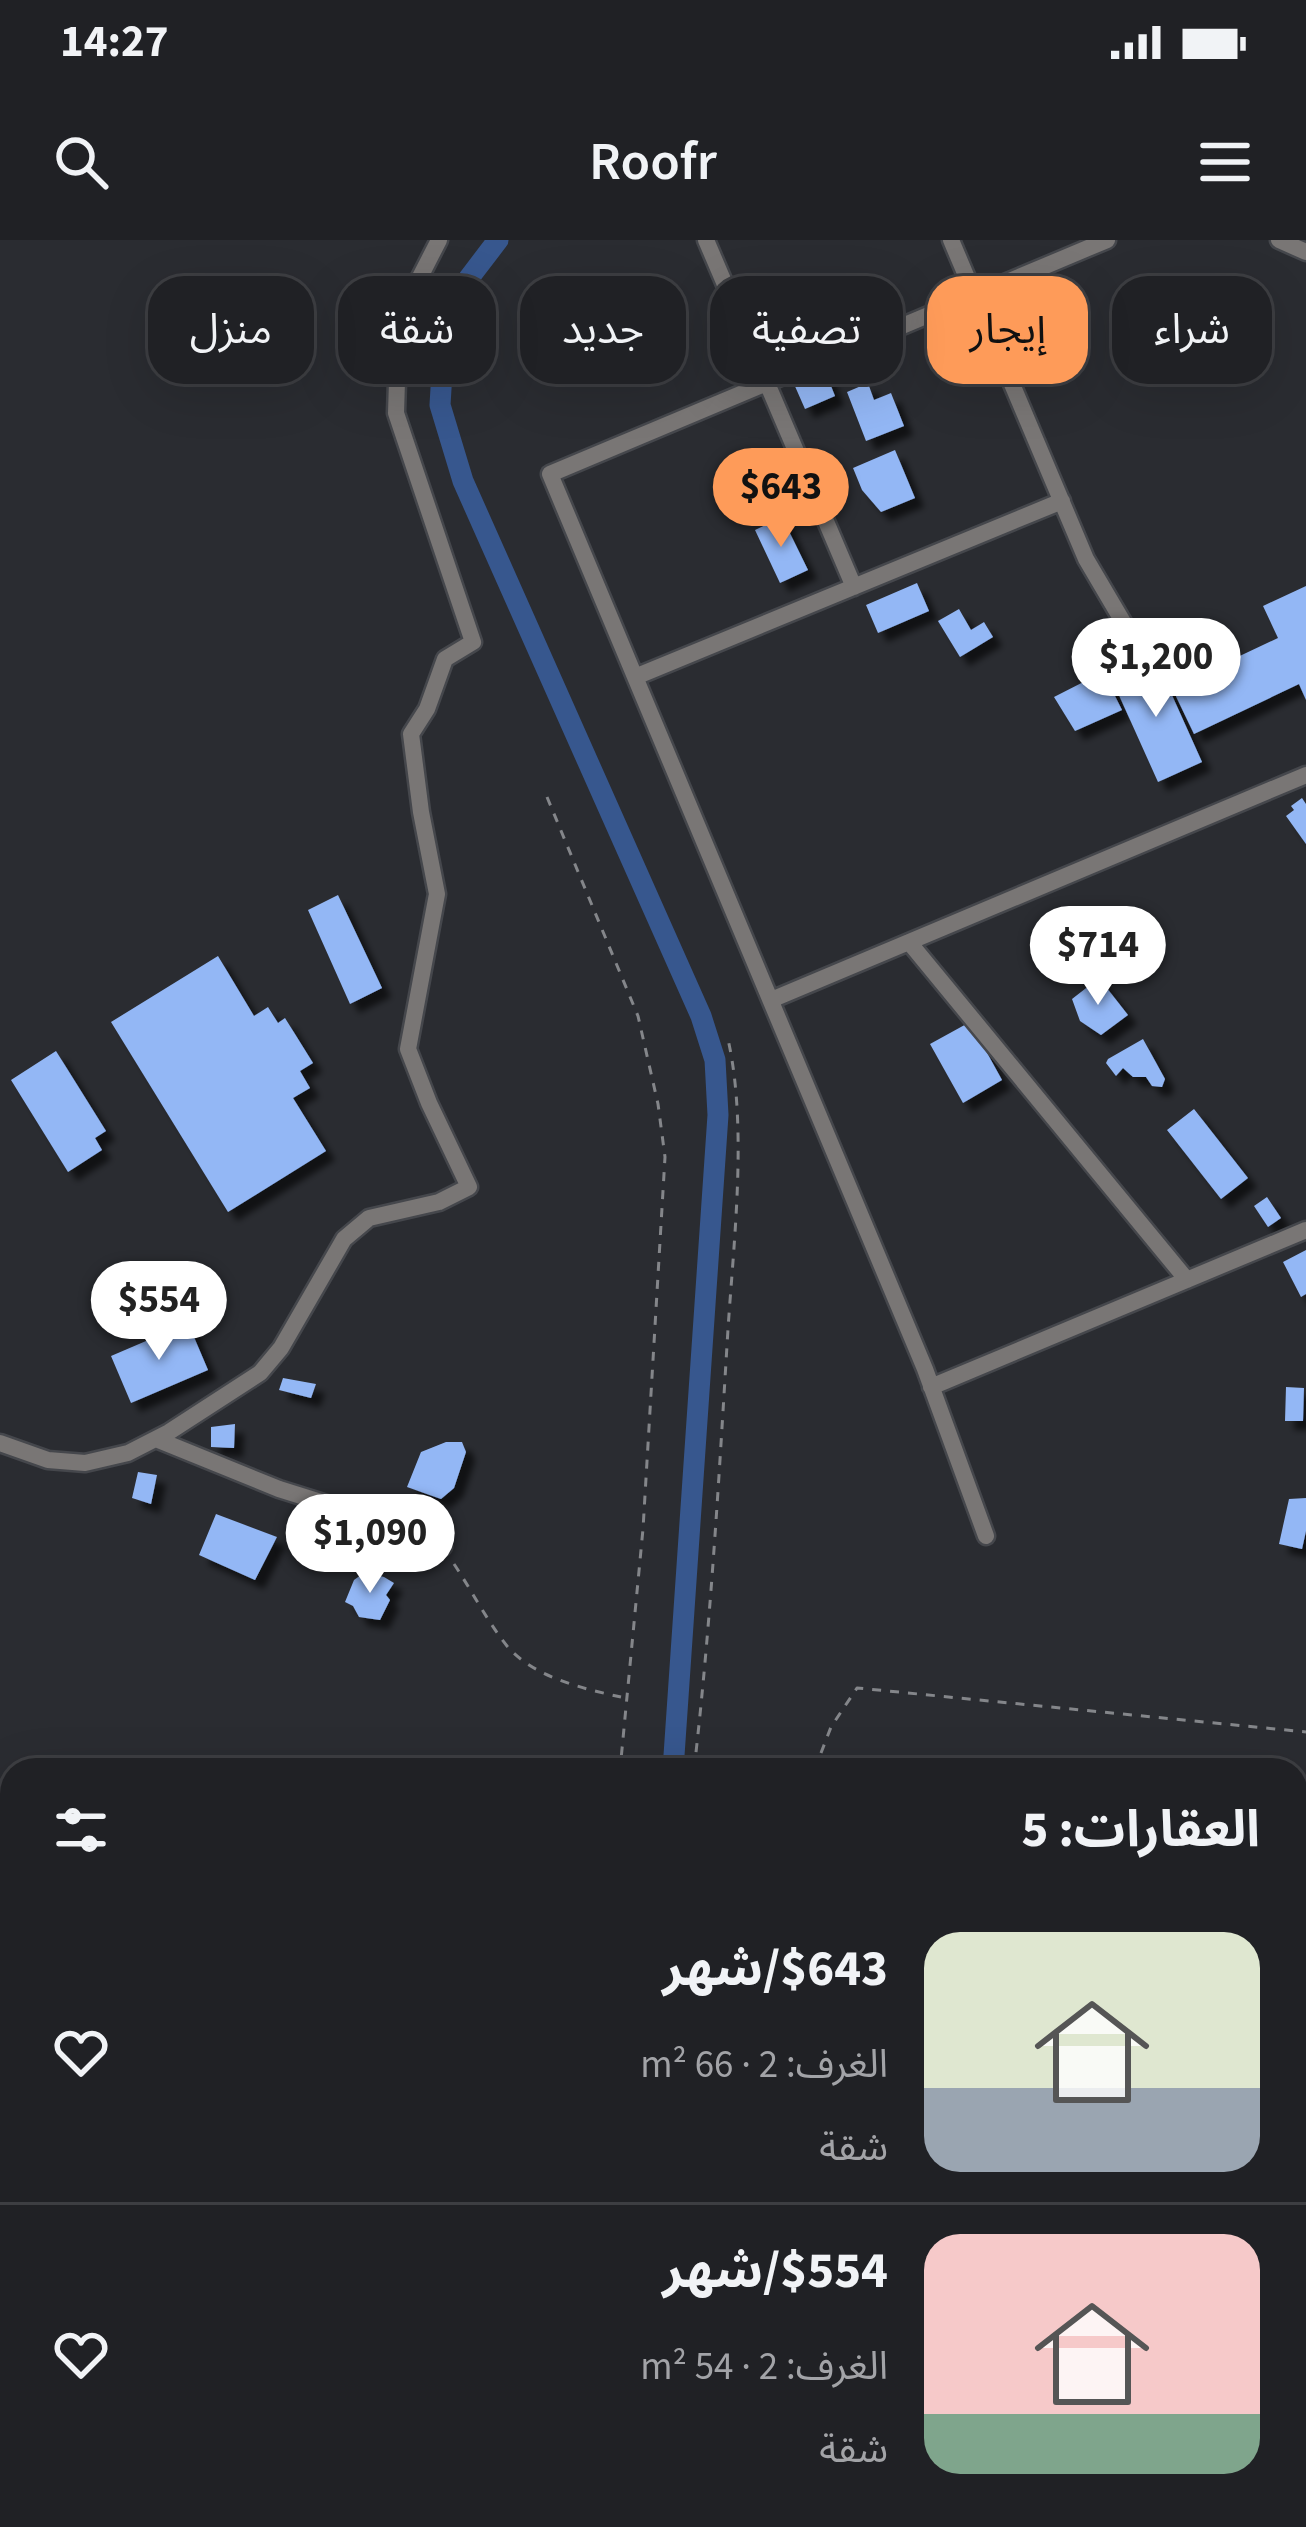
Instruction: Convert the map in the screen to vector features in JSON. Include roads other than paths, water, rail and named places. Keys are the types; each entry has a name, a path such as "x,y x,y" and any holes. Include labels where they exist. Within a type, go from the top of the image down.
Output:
{"street":[{"path":"0,1444 48,1460 85,1463 128,1453 156,1439 260,1373 281,1348 344,1239 369,1218 439,1202 469,1186 408,1049 436,894 411,734 427,709 445,659 473,642 396,413 399,318 439,240"},
{"path":"706,240 721,276"},
{"path":"951,240 966,276"},
{"path":"1022,276 1107,240"},
{"path":"1279,240 1306,252"},
{"path":"762,384 550,474 931,1387 986,1536"},
{"path":"768,384 854,587"},
{"path":"1012,384 1086,559 1146,661"},
{"path":"635,677 1062,501"},
{"path":"771,1000 1306,775"},
{"path":"909,942 1187,1280"},
{"path":"931,1387 1306,1230"},
{"path":"156,1439 443,1547"}],"waterway":[{"path":"498,240 469,278 444,339 440,405 463,481 701,1016 715,1060 718,1115 674,1758"}]}
